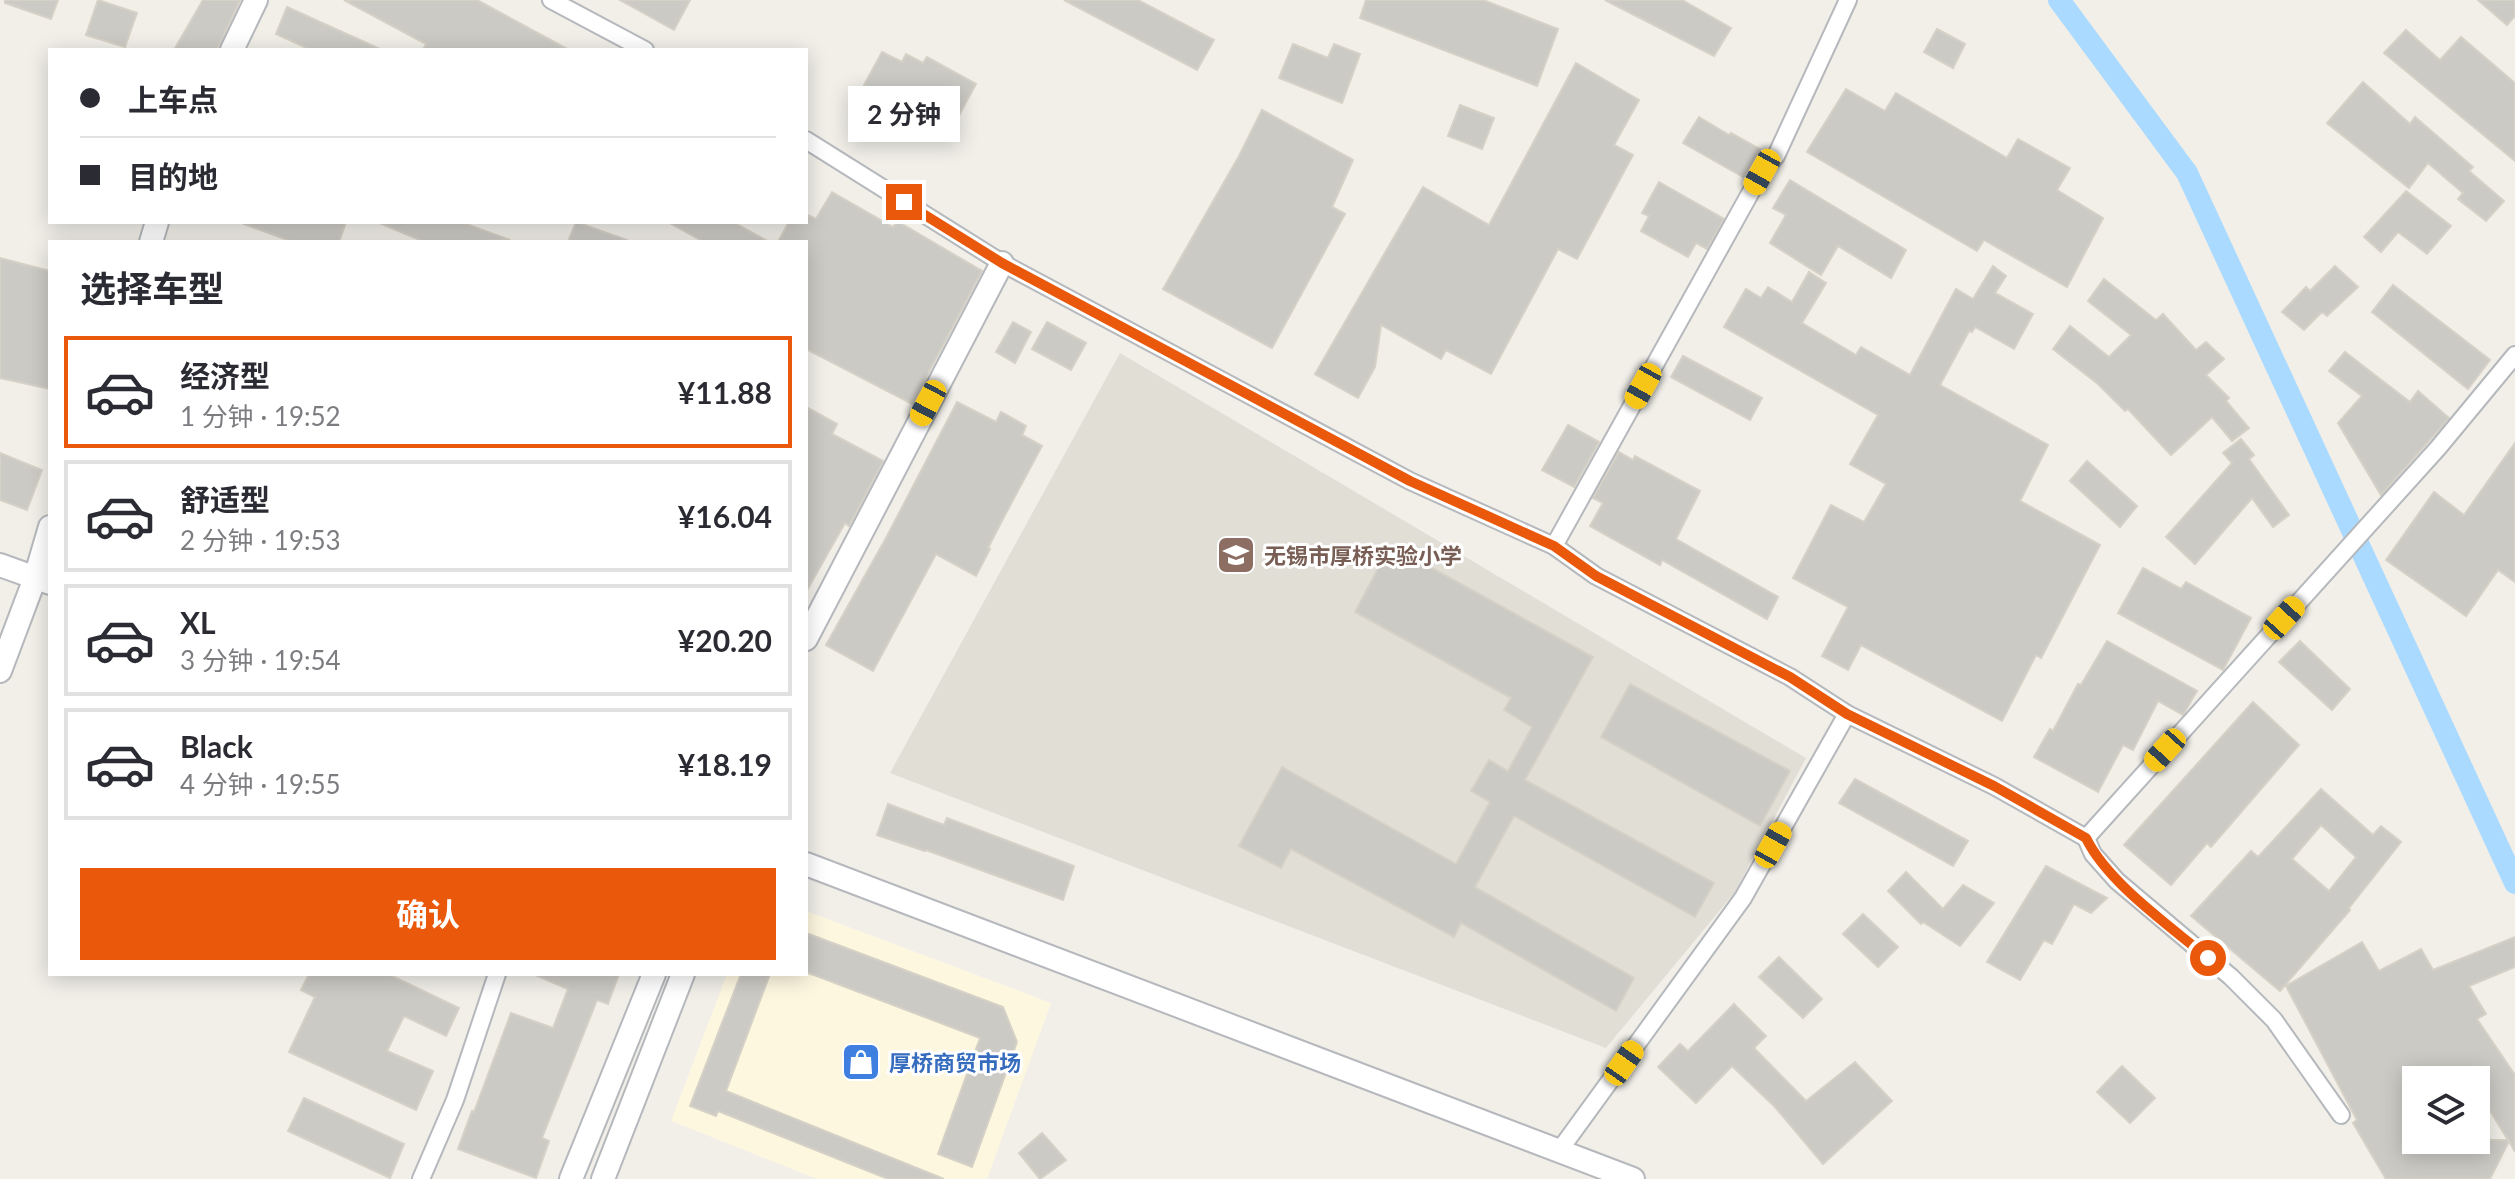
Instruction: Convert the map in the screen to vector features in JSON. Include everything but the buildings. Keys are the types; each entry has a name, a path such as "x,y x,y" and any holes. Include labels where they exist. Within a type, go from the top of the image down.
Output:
{"street":[{"path":"233,48 256,0"},
{"path":"551,0 641,48"},
{"path":"1554,546 1762,172 1776,156 1848,0"},
{"path":"808,141 1002,263 1410,481 1554,546 1596,576 1790,677 1847,714 1994,786 2086,838 2093,854 2117,881 2231,977 2274,1020 2341,1115"},
{"path":"808,635 1002,263"},
{"path":"2086,838 2438,448 2515,355"},
{"path":"0,671 42,581 48,540"},
{"path":"0,565 42,581"},
{"path":"1559,1151 1743,898 1847,714"},
{"path":"808,865 1633,1179"},
{"path":"421,1179 455,1100 496,976"},
{"path":"571,1179 653,976"},
{"path":"603,1179 682,976"}],"shaded area":[{"name":"无锡市厚桥实验小学","path":"1120,353 1806,758 1735,892 1606,1048 890,773"},
{"name":"厚桥商贸市场","path":"808,912 1051,1003 987,1179 817,1179 671,1121 726,976 808,976"}],"waterway":[{"path":"2059,0 2187,173 2515,883"}],"place":[{"name":"无锡市厚桥实验小学","path":"1236,555"},
{"name":"厚桥商贸市场","path":"861,1062"}],"route":[{"path":"904,202 1002,263 1410,481 1554,546 1596,576 1790,677 1847,714 1994,786 2086,838 2093,854 2117,881 2208,958"}]}
